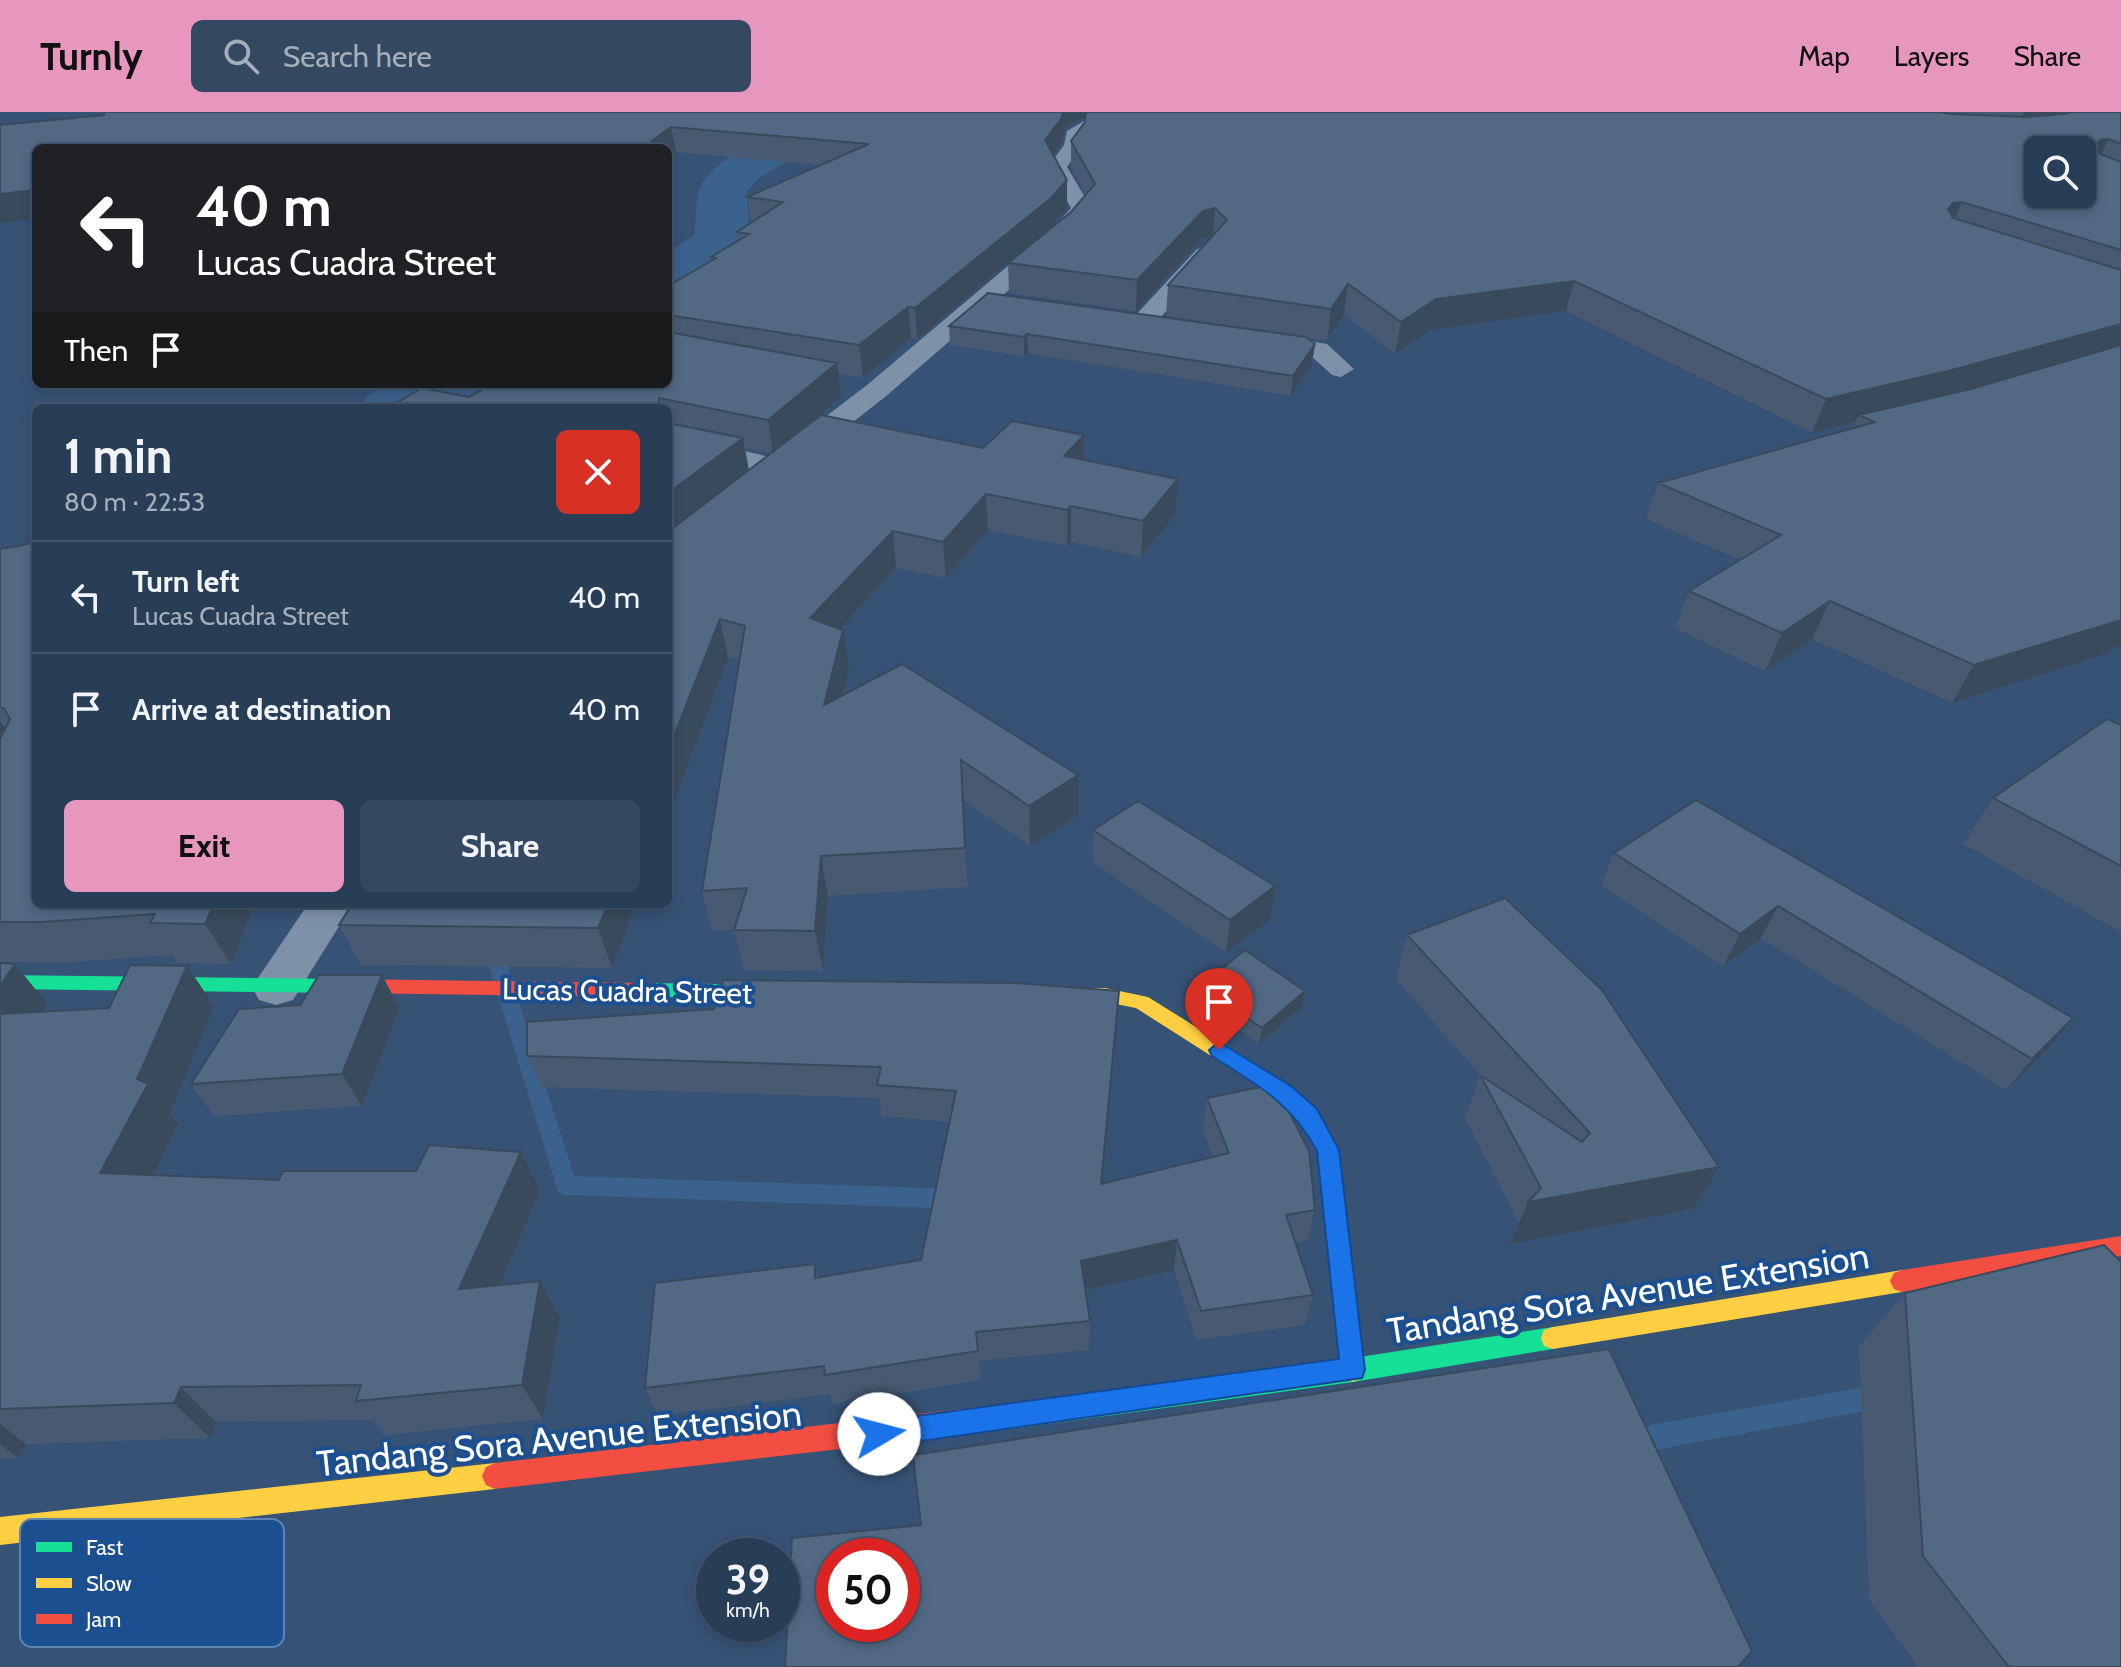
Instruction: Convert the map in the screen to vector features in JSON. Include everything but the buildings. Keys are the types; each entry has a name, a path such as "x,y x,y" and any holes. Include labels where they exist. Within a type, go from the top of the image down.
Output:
{"main road":[{"name":"Lucas Cuadra Street","path":"0,982 802,992"},
{"path":"1041,995 1105,995 1141,1002 1284,1092 1309,1116 1328,1150 1353,1370"},
{"name":"Tandang Sora Avenue Extension","path":"109,1519 879,1434 1353,1370 2121,1246"},
{"name":"Tandang Sora Avenue Extension","path":"0,1531 20,1529"}],"street":[{"path":"672,444 767,476 876,391 984,300 1082,209 1057,167 1073,145 1073,135 1111,112"},
{"path":"1142,323 1211,246"},
{"path":"984,300 1013,305"},
{"path":"1113,319 1173,327"},
{"path":"1233,336 1318,349 1341,369"},
{"path":"845,386 876,391"},
{"path":"276,987 328,908"}],"waterway":[{"path":"672,273 720,242 723,189 743,168 842,112"},
{"path":"402,404 440,388"},
{"path":"480,908 566,1185 958,1199"},
{"path":"1628,1442 1882,1396"}],"traffic: fast":[{"path":"0,982 345,986"},
{"path":"651,990 778,992"},
{"path":"1004,1417 1353,1370 1553,1338"}],"traffic: slow":[{"path":"1058,995 1105,995 1141,1002 1284,1092 1309,1116 1328,1150 1353,1370"},
{"path":"1553,1338 1902,1281"},
{"path":"108,1519 495,1476"},
{"path":"0,1531 20,1529"}],"traffic: jam":[{"path":"345,986 651,990"},
{"path":"1902,1281 2121,1246"},
{"path":"495,1476 1004,1417"}],"route":[{"path":"879,1434 1353,1370 1328,1150 1309,1116 1284,1092 1219,1050"}]}
